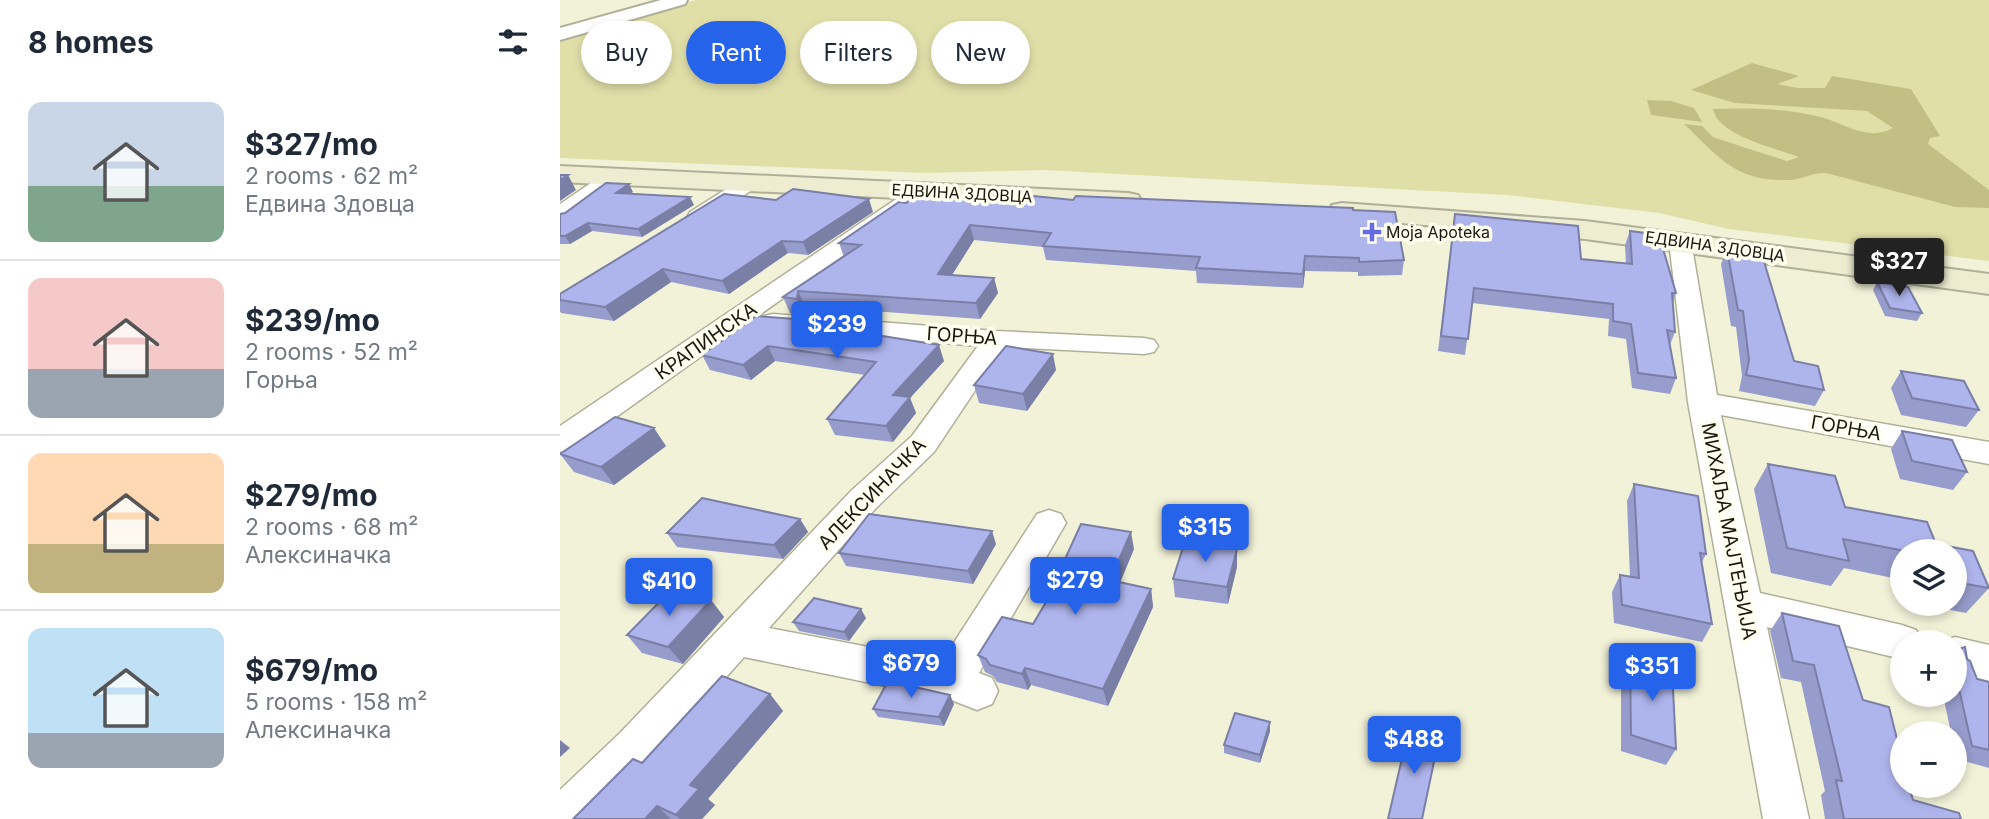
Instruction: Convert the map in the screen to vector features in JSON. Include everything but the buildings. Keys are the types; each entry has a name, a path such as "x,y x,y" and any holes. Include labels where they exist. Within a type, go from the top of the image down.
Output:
{"main road":[{"name":"ЕДВИНА ЗДОВЦА","path":"560,174 1157,202"},
{"name":"ЕДВИНА ЗДОВЦА","path":"1309,209 1523,222 1989,284"}],"street":[{"path":"560,34 679,0"},
{"path":"560,214 614,176"},
{"path":"685,225 749,183"},
{"name":"КРАПИНСКА","path":"560,441 921,191"},
{"name":"МИХАЉА МАЈТЕЊИЈА","path":"1680,241 1703,402 1786,819"},
{"name":"ГОРЊА","path":"738,319 996,339 1144,346"},
{"name":"АЛЕКСИНАЧКА","path":"564,819 635,748 864,499 923,444 996,339"},
{"name":"ГОРЊА","path":"1703,402 1989,453"},
{"path":"736,639 965,686 1049,523"},
{"path":"1745,606 1890,639"},
{"path":"1967,658 1989,663"}],"shaded area":[{"path":"696,0 1989,0 1989,261 1729,229 1659,213 1506,195 1044,170 925,173 560,158 560,40 581,34 581,84 672,84 672,21 625,21"},
{"path":"1752,63 1799,76 1777,84 1797,88 1825,88 1832,76 1911,89 1940,136 1930,138 1928,144 1989,190 1989,208 1955,207 1826,173 1790,180 1771,180 1755,177 1730,166 1684,124 1702,126 1713,137 1787,161 1799,157 1736,134 1725,127 1713,109 1791,111 1816,116 1864,132 1883,132 1893,128 1867,111 1735,103 1691,90"},
{"path":"1647,100 1671,101 1694,108 1702,122 1651,115"}],"place":[{"name":"Moja Apoteka","path":"1372,232"}]}
